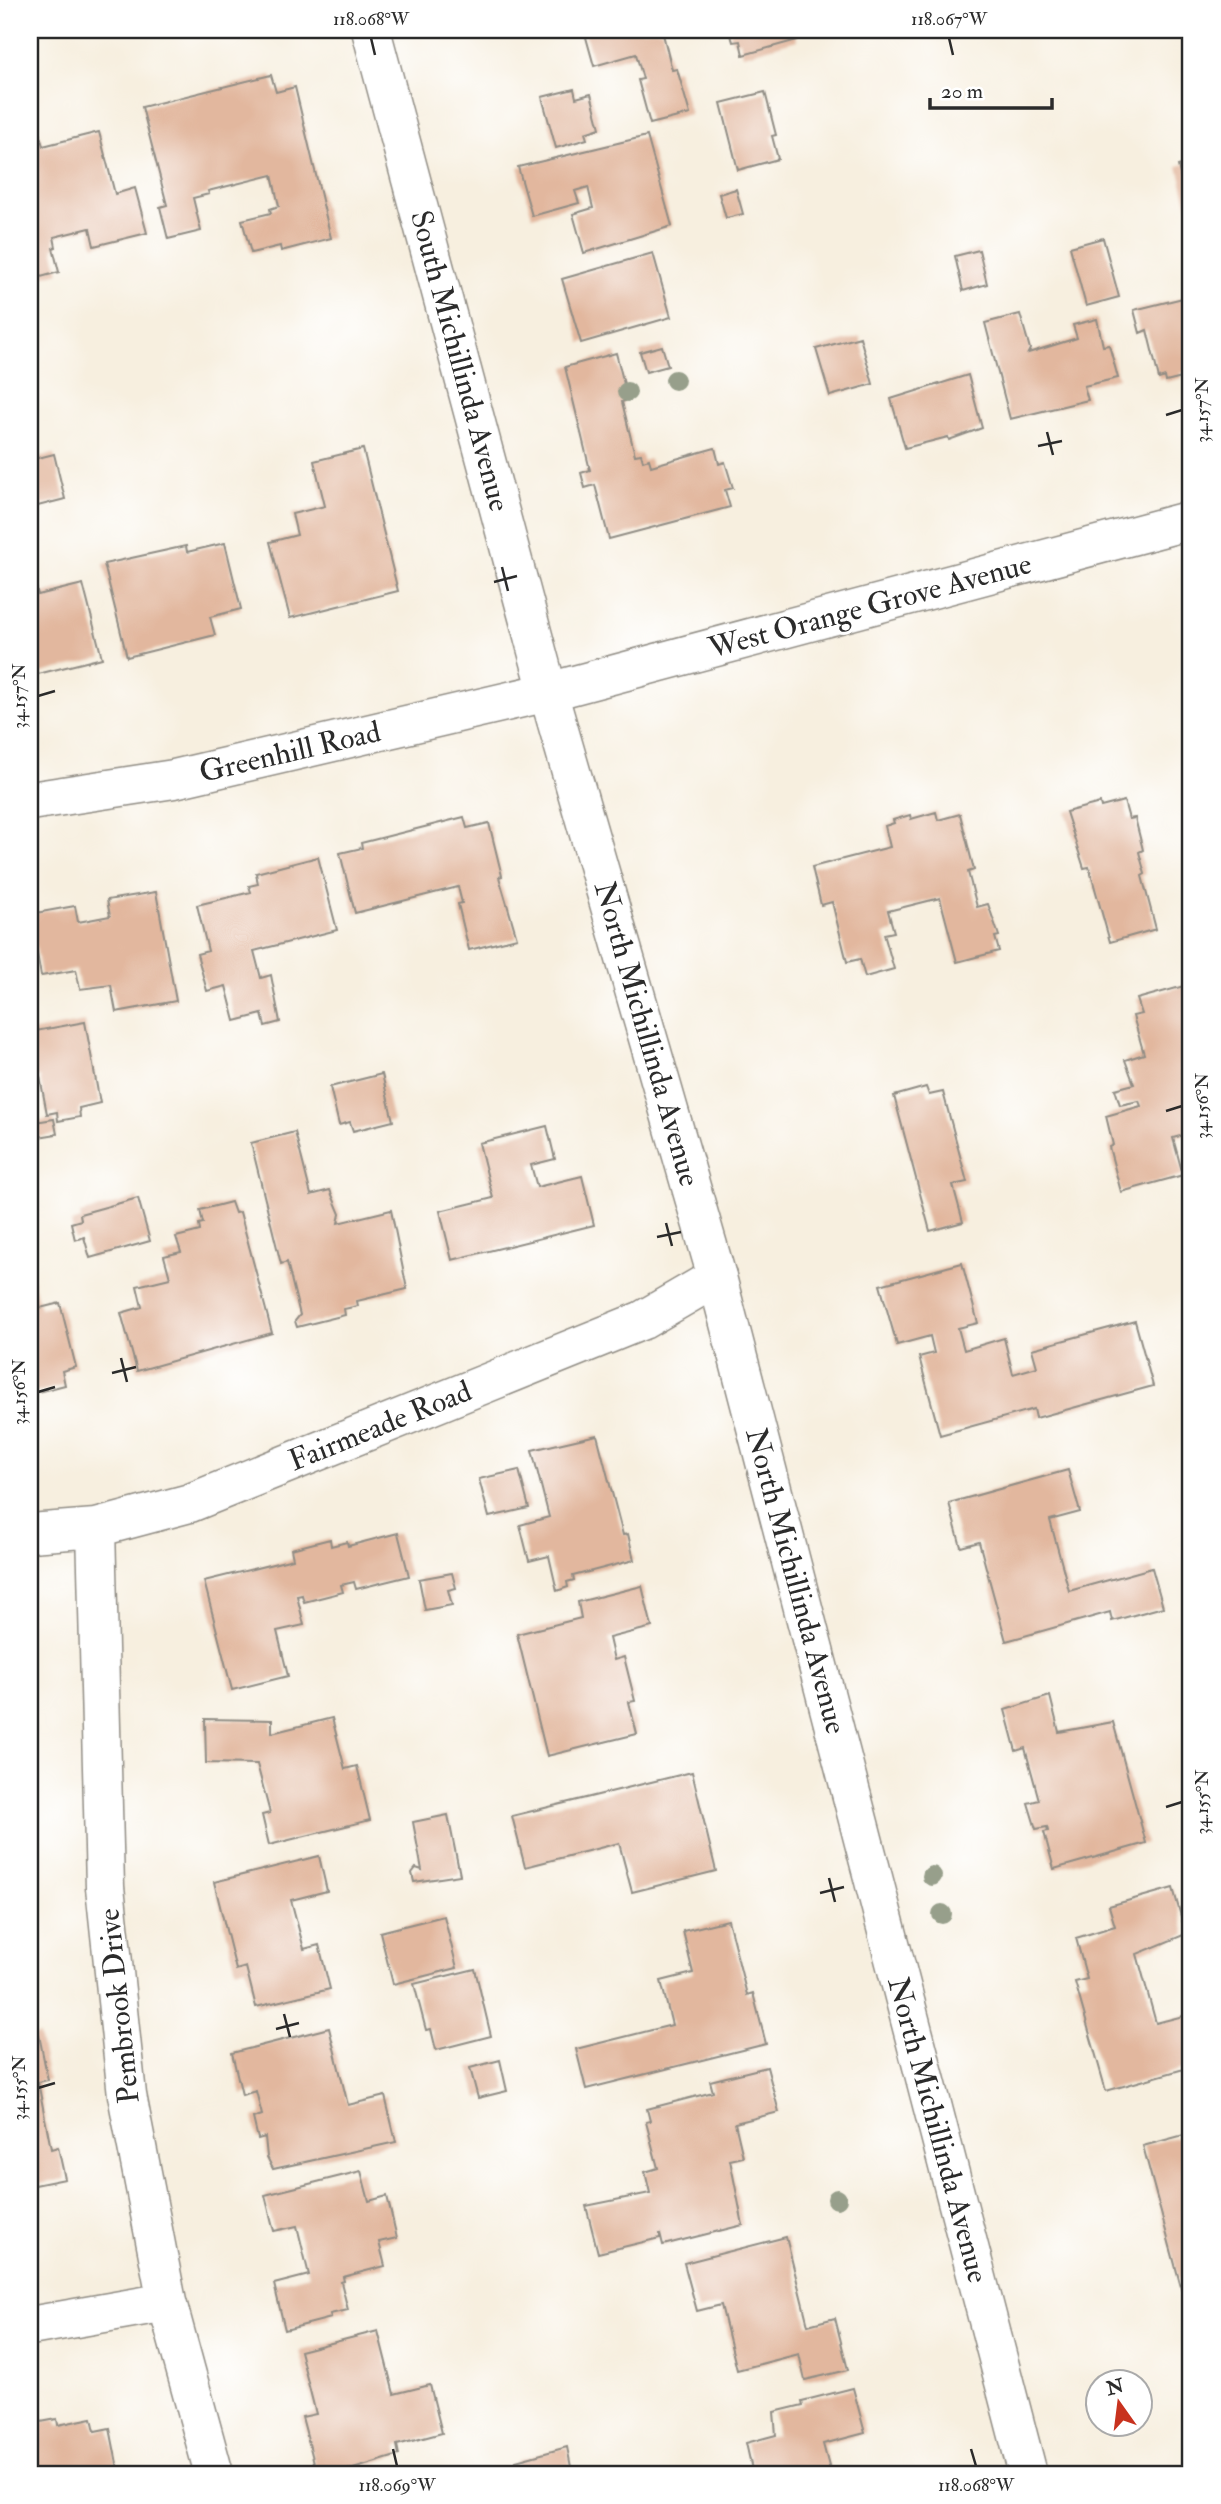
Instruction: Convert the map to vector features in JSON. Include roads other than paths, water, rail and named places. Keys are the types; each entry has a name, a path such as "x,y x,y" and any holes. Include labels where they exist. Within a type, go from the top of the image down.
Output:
{"street":[{"name":"South Michillinda Avenue","path":"371,30 548,692"},
{"name":"West Orange Grove Avenue","path":"548,692 1191,522"},
{"name":"Greenhill Road","path":"30,801 174,779 548,692"},
{"name":"North Michillinda Avenue","path":"548,692 717,1277 1028,2474"},
{"name":"Fairmeade Road","path":"30,1533 96,1528 190,1503 643,1320 717,1277"},
{"name":"Pembrook Drive","path":"96,1528 105,1887 127,2095 167,2302 214,2474"},
{"path":"30,2326 167,2302"}]}
